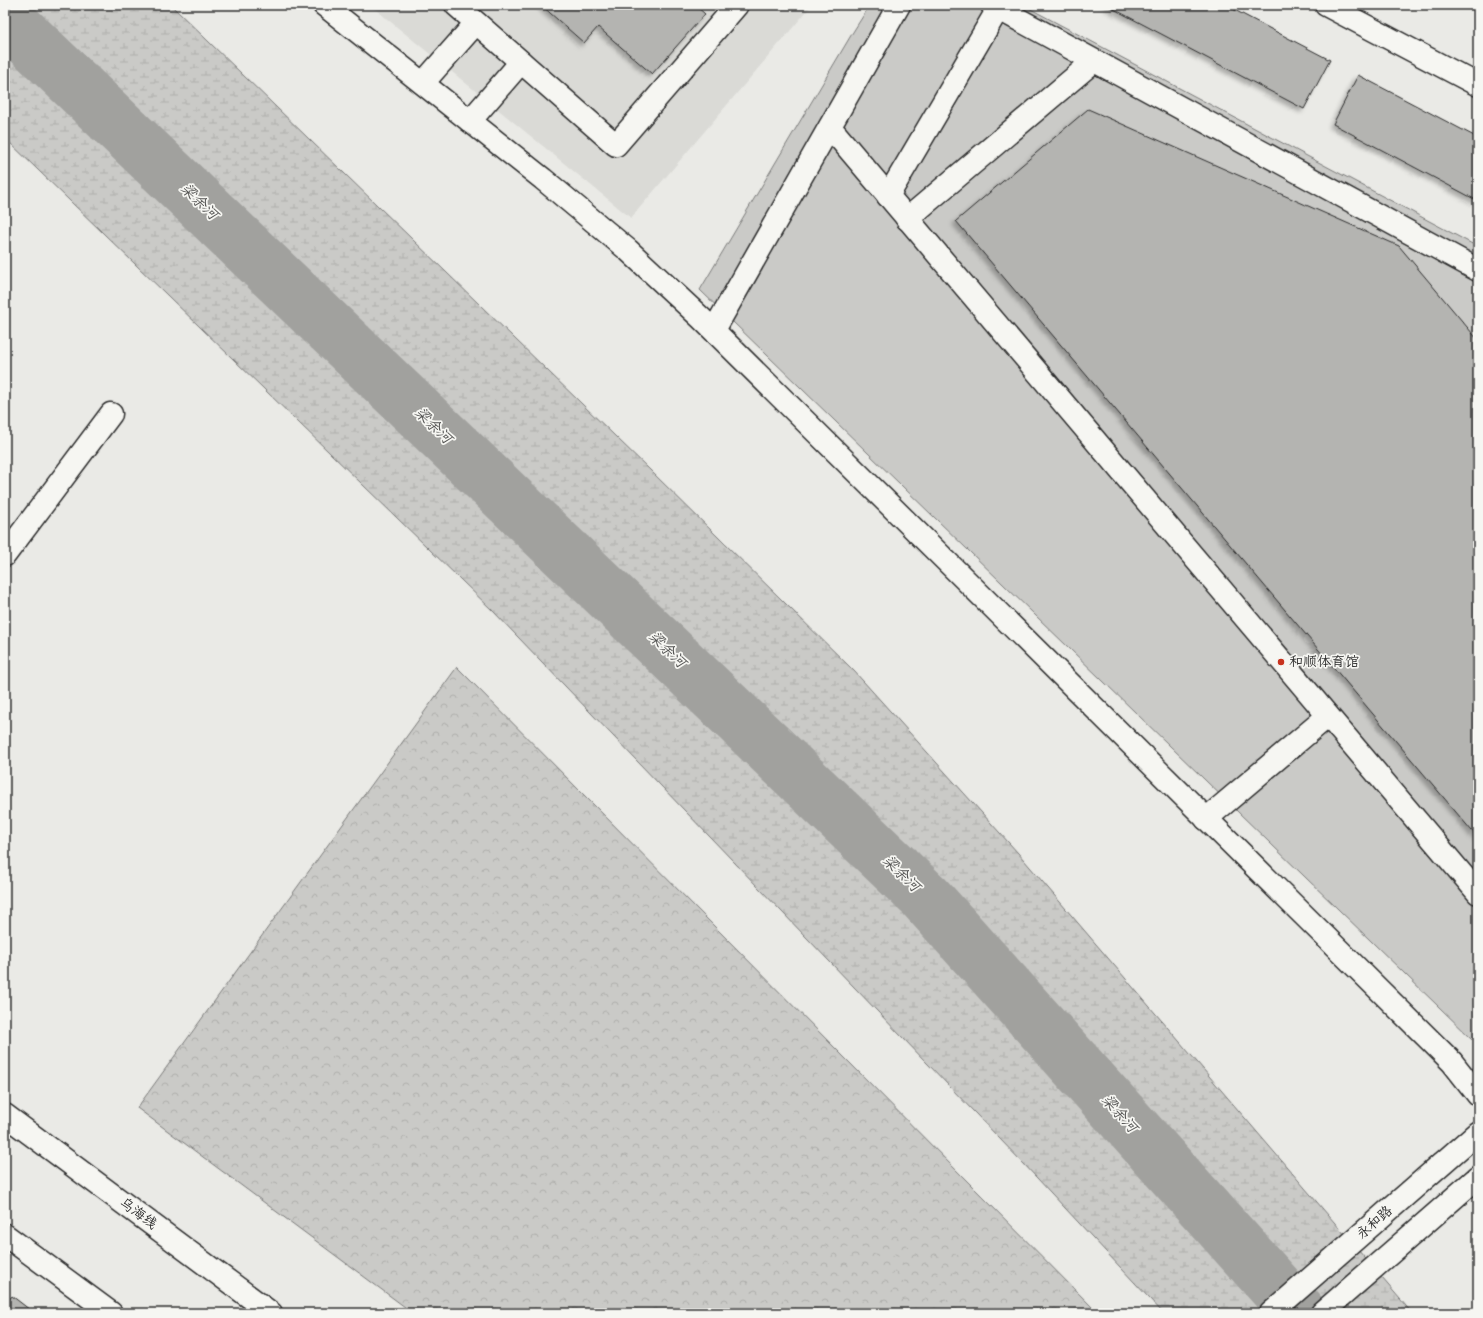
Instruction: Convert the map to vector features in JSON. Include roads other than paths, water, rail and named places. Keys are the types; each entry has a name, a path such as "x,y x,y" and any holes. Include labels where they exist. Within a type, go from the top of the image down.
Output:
{"main road":[{"path":"324,5 543,179 628,250 714,330 1452,1062 1478,1095"},
{"path":"456,5 616,145 737,5"},
{"path":"714,330 899,5"},
{"path":"1326,5 1478,85"},
{"path":"888,196 995,7 1478,270"},
{"path":"423,83 476,23"},
{"path":"907,219 1094,61"},
{"path":"470,121 521,62"},
{"path":"830,127 1478,893"},
{"path":"5,555 111,414"},
{"path":"1206,819 1328,716"},
{"name":"乌海线","path":"5,1115 271,1313"},
{"name":"永和路","path":"1271,1313 1478,1132"},
{"path":"1322,1313 1471,1183"},
{"path":"5,1235 111,1313"}],"waterway":[{"name":"梁余河","path":"5,17 925,897 1299,1313"}],"place":[{"name":"和顺体育馆","path":"1281,662"}]}
